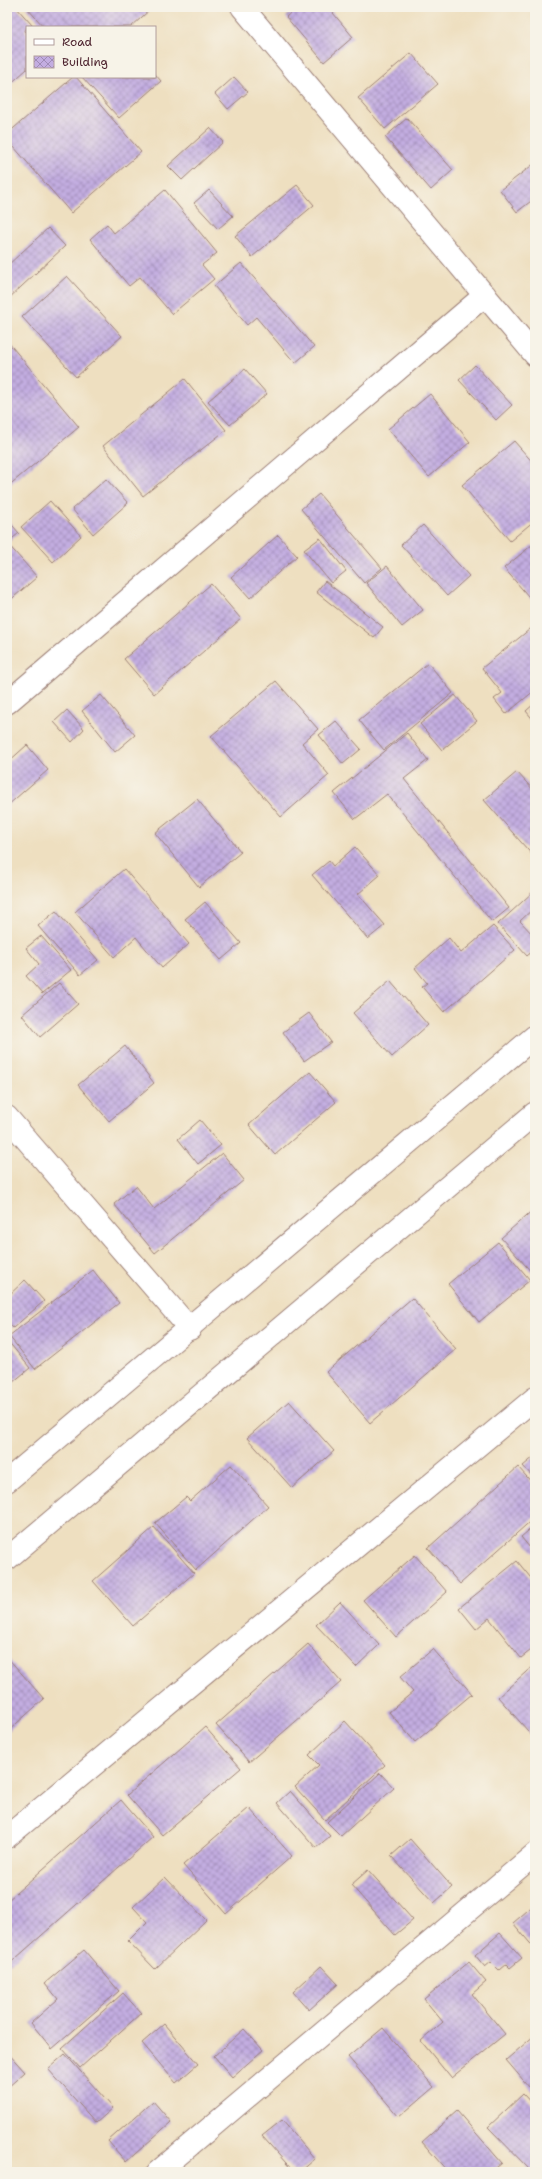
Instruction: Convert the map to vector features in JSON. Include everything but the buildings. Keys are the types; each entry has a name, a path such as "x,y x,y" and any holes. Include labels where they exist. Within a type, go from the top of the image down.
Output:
{"street":[{"path":"242,7 535,355"},
{"path":"7,704 485,295"},
{"path":"7,1482 190,1329 535,1036"},
{"path":"7,1559 535,1113"},
{"path":"7,1117 190,1329"},
{"path":"7,1837 535,1398"},
{"path":"158,2172 535,1854"}]}
